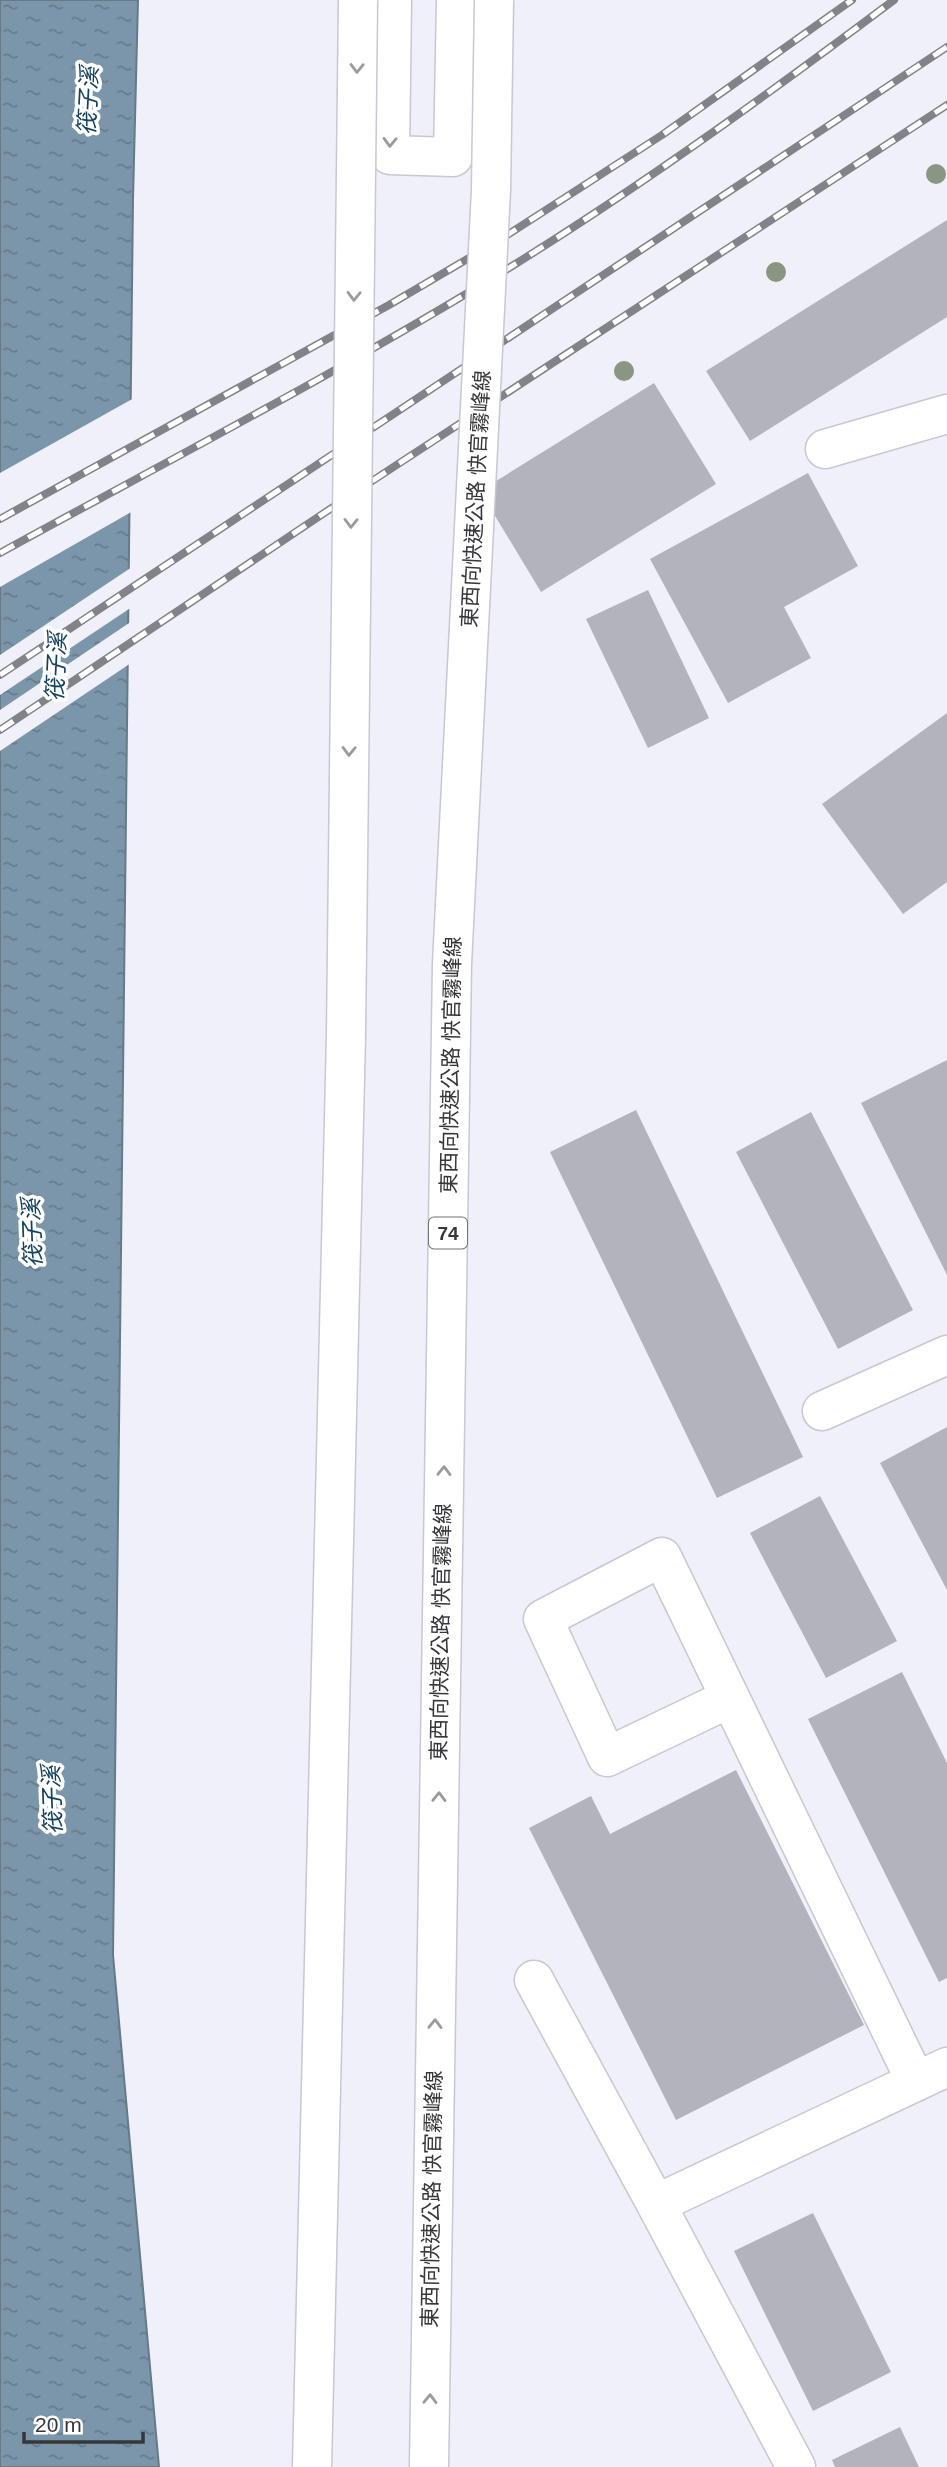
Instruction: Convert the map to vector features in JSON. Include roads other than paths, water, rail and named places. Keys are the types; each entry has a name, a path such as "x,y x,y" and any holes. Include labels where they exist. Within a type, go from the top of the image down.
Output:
{"main road":[{"path":"312,2467 346,1035 358,0"},
{"path":"392,0 390,155 453,157 456,0"},
{"name":"東西向快速公路 快官霧峰線","path":"429,2467 452,964 491,190 494,0"},
{"path":"825,449 947,414"},
{"path":"822,1410 947,1355"},
{"path":"656,2204 932,2074 730,1698 662,1557 542,1619 607,1757 730,1698"},
{"path":"534,1980 796,2467"}],"water":[{"name":"筏子溪","path":"0,0 138,0 133,199 113,1955 159,2467 0,2467"}],"railway":[{"path":"0,519 389,305 498,241 662,135 852,0"},
{"path":"0,553 325,375 517,263 708,136 894,0"},
{"path":"0,675 947,47"},
{"path":"0,730 366,485 947,105"}]}
